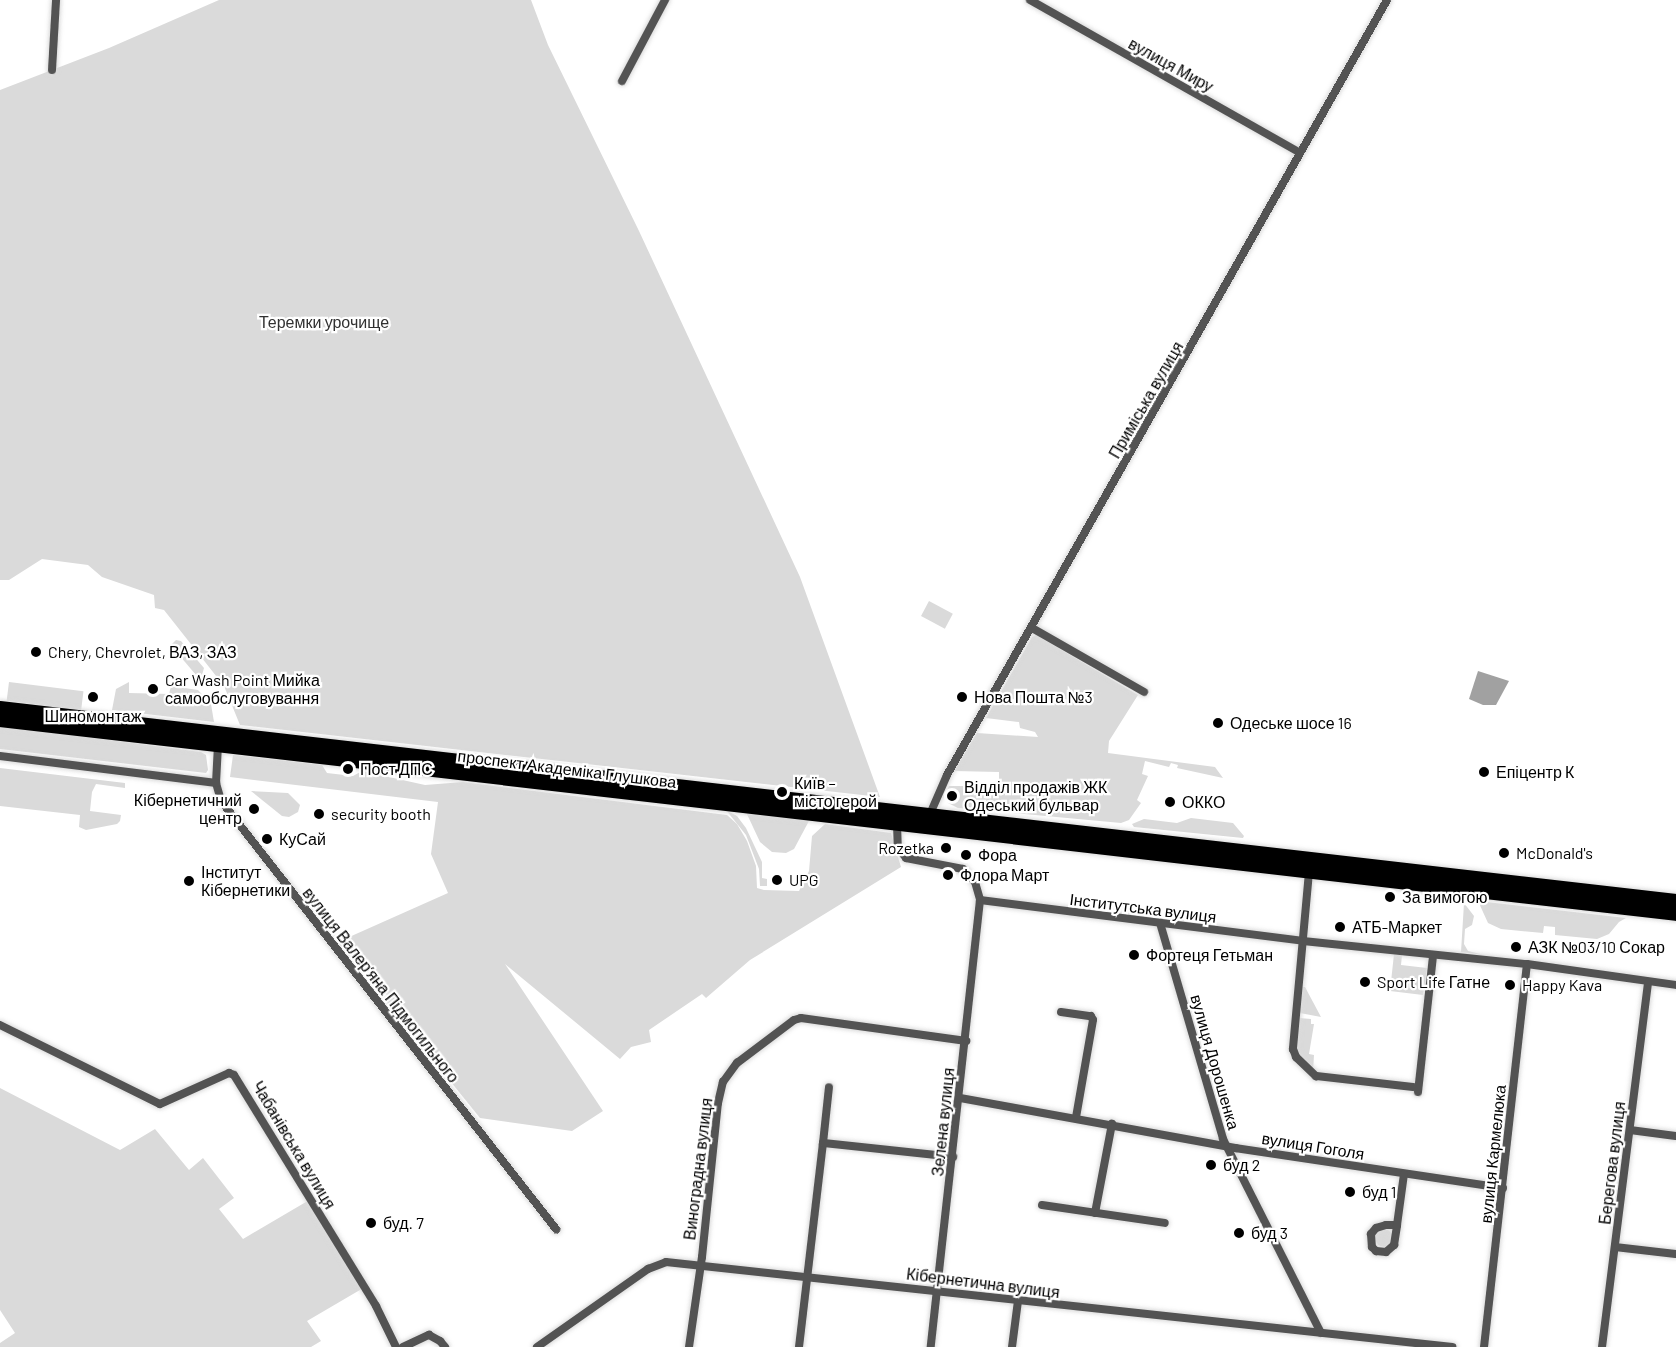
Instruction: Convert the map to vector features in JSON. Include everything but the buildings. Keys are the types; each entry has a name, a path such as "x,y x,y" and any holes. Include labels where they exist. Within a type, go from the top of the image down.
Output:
{"highway":[{"name":"проспект Академіка Глушкова","path":"0,708 878,815"},
{"name":"проспект Академіка Глушкова","path":"0,720 878,815"},
{"path":"878,815 930,814 1676,901"},
{"path":"878,815 897,824 1676,914"}],"street":[{"path":"52,70 56,0"},
{"path":"622,81 664,0"},
{"name":"вулиця Миру","path":"1030,0 1300,153"},
{"name":"Приміська вулиця","path":"930,814 946,776 1387,0"},
{"path":"1032,628 1144,692"},
{"name":"вулиця Валерʼяна Підмогильного","path":"218,745 216,783 221,801 556,1229"},
{"path":"0,756 216,783"},
{"path":"897,824 898,848 906,858 963,869 975,882 980,900"},
{"path":"1309,872 1293,1050 1296,1057 1316,1076 1415,1089 1432,956"},
{"name":"Інститутська вулиця","path":"980,900 1303,941 1527,964 1648,983 1676,985"},
{"name":"Зелена вулиця","path":"931,1347 980,900"},
{"name":"вулиця Дорошенка","path":"1160,923 1226,1145 1321,1333"},
{"name":"вулиця Кармелюка","path":"1484,1347 1527,964"},
{"name":"Берегова вулиця","path":"1602,1347 1648,983"},
{"path":"1061,1012 1091,1016 1094,1020 1076,1118"},
{"name":"Виноградна вулиця","path":"689,1347 701,1266 718,1103 723,1082 737,1063 794,1020 801,1018 966,1041"},
{"name":"Чабанівська вулиця","path":"0,1024 160,1104 229,1073 234,1075 365,1287 396,1347"},
{"path":"800,1347 829,1088"},
{"name":"вулиця Гоголя","path":"960,1098 1226,1145 1503,1188"},
{"path":"1095,1213 1112,1124"},
{"path":"1630,1131 1676,1136"},
{"path":"824,1143 953,1157"},
{"path":"1397,1225 1404,1174"},
{"path":"1042,1205 1165,1223"},
{"path":"1615,1247 1676,1254"},
{"name":"Кібернетична вулиця","path":"537,1347 656,1264 666,1262 1452,1347"},
{"path":"1012,1347 1018,1300"},
{"path":"403,1347 429,1335 446,1347"}],"green space":[{"name":"Теремки урочище","path":"219,0 531,0 548,45 639,231 800,577 880,797 240,725 224,686 164,610 155,608 154,595 102,577 88,565 42,559 9,580 0,580 0,90 109,48"},
{"path":"929,601 953,614 945,629 921,616"},
{"path":"1036,635 1138,695 1109,741 1108,753 1215,767 1223,778 1177,768 1178,765 1171,763 1169,767 1145,761 1142,774 1148,776 1137,800 1141,803 1129,820 1121,823 958,808 948,803 945,794 949,786 999,786 999,772 954,771 977,733 1038,737 1035,732 1020,728 1019,722 986,718 1032,637"},
{"path":"176,640 181,641 204,668 202,675 196,675 174,649 172,644"},
{"path":"9,682 83,691 81,710 7,701"},
{"path":"129,682 129,693 169,694 171,686 198,690 211,704 214,722 112,710 116,689"},
{"path":"0,726 201,752 206,755 208,770 206,773 0,749"},
{"path":"233,755 322,765 327,773 353,776 362,771 425,785 463,782 727,815 737,824 747,841 756,866 757,888 764,890 799,891 809,871 812,836 825,824 891,833 901,867 750,960 706,998 702,994 649,1030 651,1042 631,1047 620,1059 505,964 603,1111 572,1131 480,1118 338,942 448,893 431,854 438,802 230,777"},
{"path":"0,768 125,783 125,788 96,784 92,792 90,811 121,815 120,821 117,824 86,830 79,827 80,815 0,806"},
{"path":"251,791 288,793 300,805 298,812 289,817 282,816"},
{"path":"726,810 737,816 746,828 762,862 762,878 767,879 767,886 760,886 759,869 746,835"},
{"path":"746,812 810,819 794,849 786,853 772,852 760,842"},
{"path":"1191,818 1233,823 1244,836 1243,838 1134,827 1132,824 1144,819 1177,823"},
{"path":"1478,901 1626,918 1619,922 1609,934 1597,939 1555,935 1555,927 1544,926 1543,933 1501,929 1488,923"},
{"path":"1464,903 1474,916 1472,925 1465,929 1464,944 1468,951 1484,955 1461,952"},
{"path":"1394,954 1402,955 1401,965 1427,968 1423,995 1390,991"},
{"path":"1302,987 1305,987 1321,1017 1300,1013"},
{"path":"1299,1018 1311,1019 1311,1024 1314,1024 1309,1054 1314,1055 1313,1071 1298,1056 1296,1049"},
{"path":"0,1088 120,1150 155,1129 189,1170 203,1158 234,1198 219,1209 243,1239 311,1199 365,1287 307,1321 321,1341 311,1347 0,1347 0,1343 15,1333 0,1310"},
{"path":"1618,1102 1629,1106 1625,1124 1616,1123"},
{"path":"1384,1229 1390,1232 1393,1238 1390,1244 1384,1247 1378,1244 1375,1238 1378,1232"}],"shaded area":[{"path":"1478,671 1509,681 1496,705 1483,705 1469,699"}],"place":[{"name":"Chery, Chevrolet, ВАЗ, ЗАЗ","path":"36,652"},
{"name":"Car Wash Point Мийка самообслуговування","path":"153,689"},
{"name":"Шиномонтаж","path":"93,697"},
{"name":"Нова Пошта №3","path":"962,697"},
{"name":"Одеське шосе 16","path":"1218,723"},
{"name":"Пост ДПС","path":"348,769"},
{"name":"Епіцентр К","path":"1484,772"},
{"name":"Київ – місто герой","path":"782,792"},
{"name":"Відділ продажів ЖК Одеський бульвар","path":"952,796"},
{"name":"ОККО","path":"1170,802"},
{"name":"Кібернетичний центр","path":"254,809"},
{"name":"security booth","path":"319,814"},
{"name":"КуСай","path":"267,839"},
{"name":"Rozetka","path":"946,848"},
{"name":"McDonald's","path":"1504,853"},
{"name":"Фора","path":"966,855"},
{"name":"Флора Март","path":"948,875"},
{"name":"UPG","path":"777,880"},
{"name":"Інститут Кібернетики","path":"189,881"},
{"name":"За вимогою","path":"1390,897"},
{"name":"АТБ-Маркет","path":"1340,927"},
{"name":"АЗК №03/10 Сокар","path":"1516,947"},
{"name":"Фортеця Гетьман","path":"1134,955"},
{"name":"Sport Life Гатне","path":"1365,982"},
{"name":"Happy Kava","path":"1510,985"},
{"name":"буд 2","path":"1211,1165"},
{"name":"буд 1","path":"1350,1192"},
{"name":"буд. 7","path":"371,1223"},
{"name":"буд 3","path":"1239,1233"}]}
